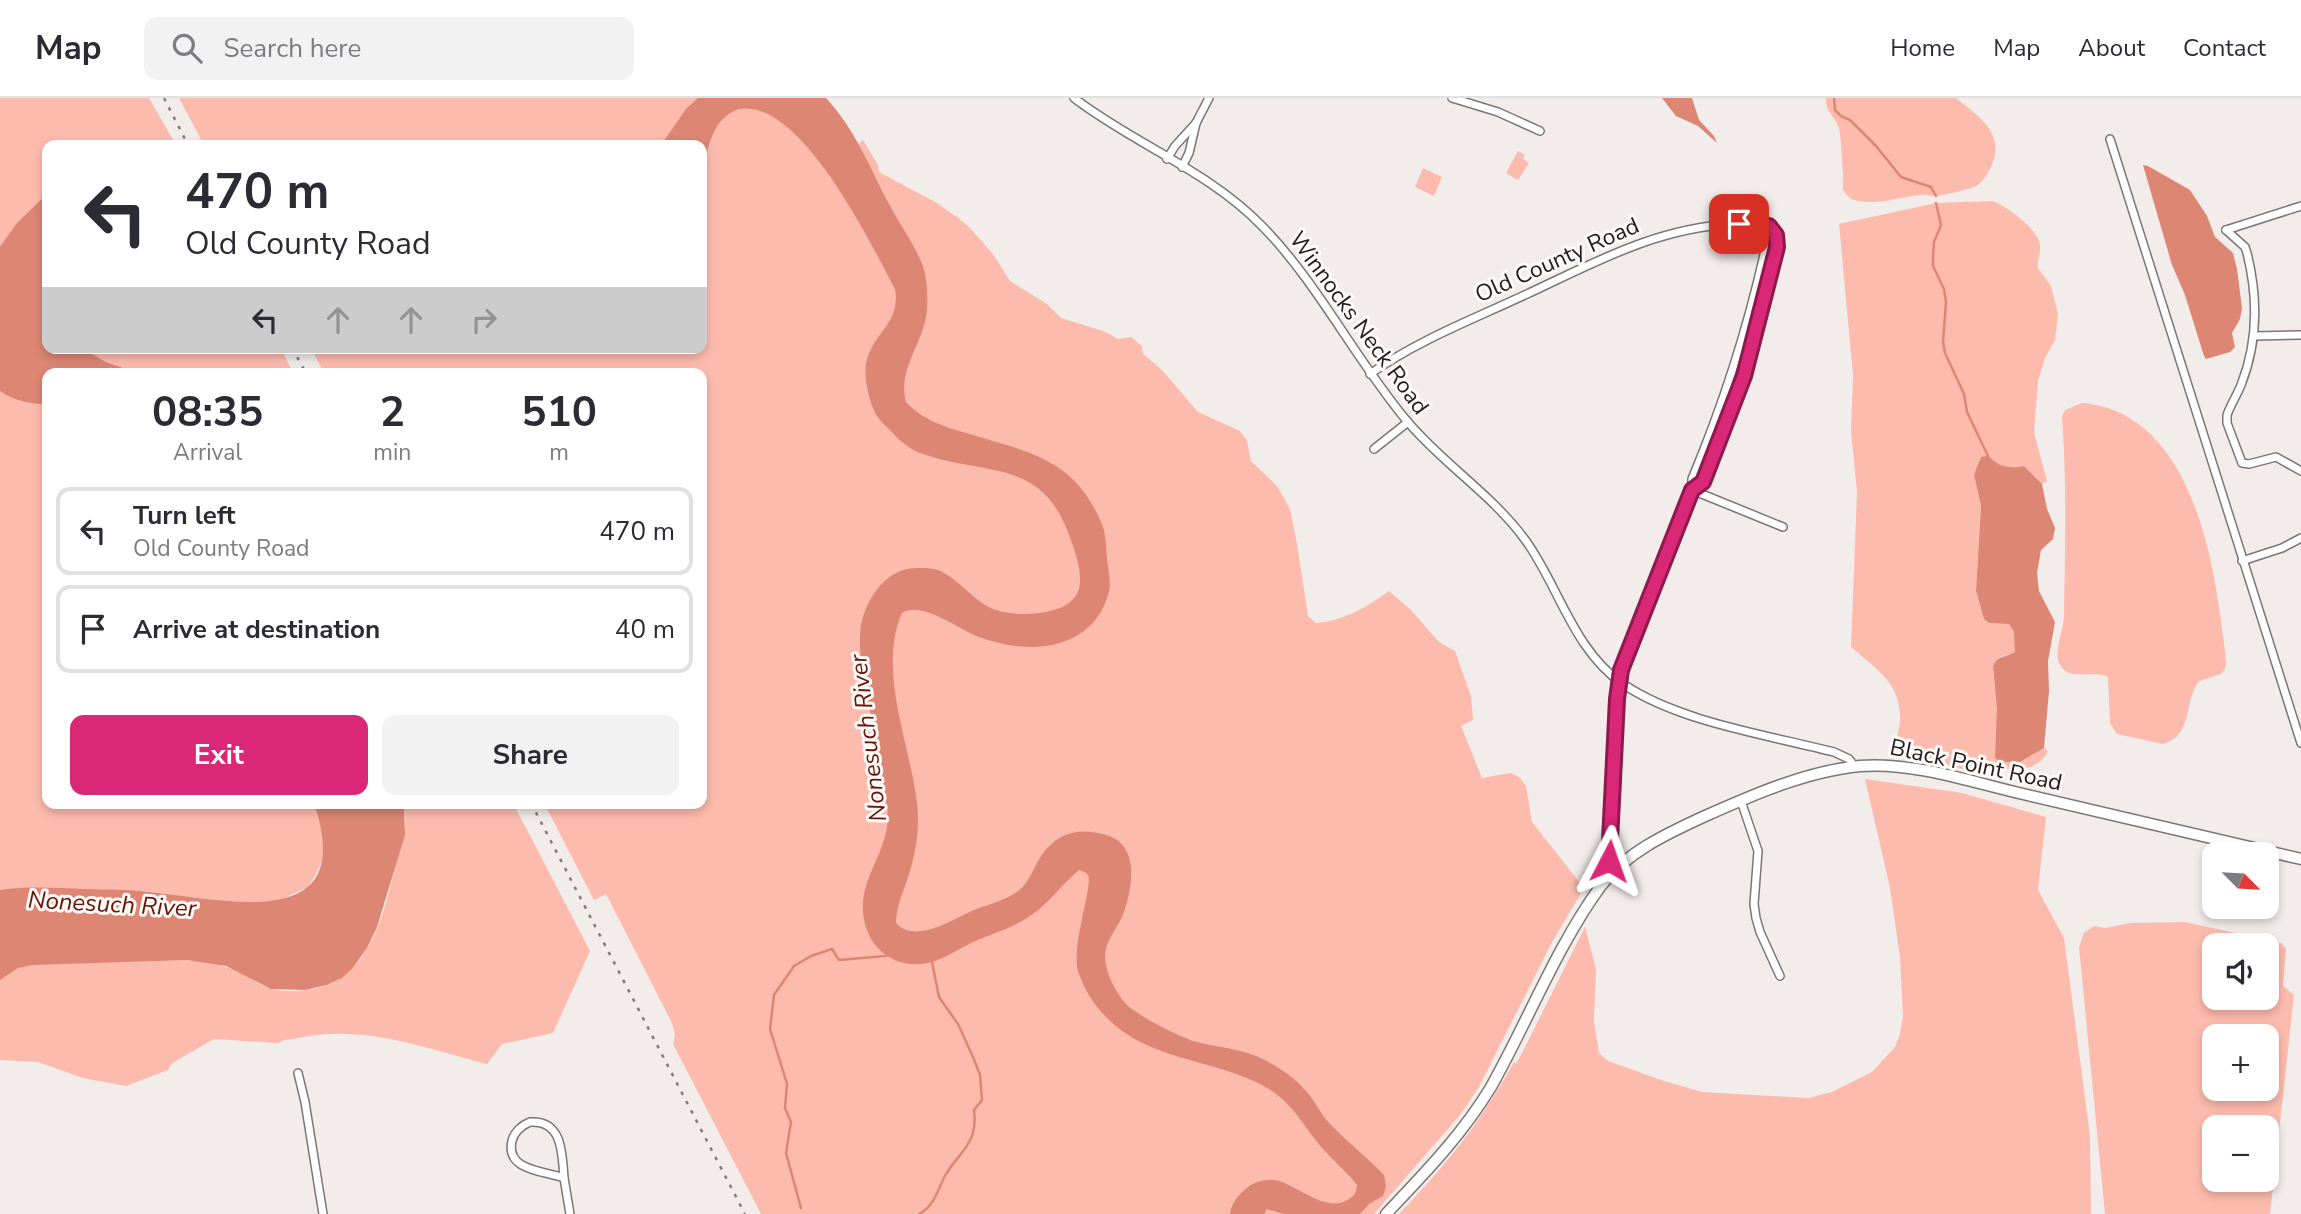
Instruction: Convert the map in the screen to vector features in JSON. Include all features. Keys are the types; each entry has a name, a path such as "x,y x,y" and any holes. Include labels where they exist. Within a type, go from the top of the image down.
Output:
{"main road":[{"name":"Black Point Road","path":"1385,1214 1437,1161 1474,1113 1508,1055 1571,933 1613,872 1656,841 1741,801 1814,776 1856,767 1884,766 1937,774 2301,859"}],"street":[{"name":"Winnocks Neck Road","path":"1074,98 1113,126 1229,198 1268,232 1299,271 1370,374 1408,422 1440,457 1514,526 1535,553 1584,642 1619,681 1643,696 1675,710 1834,751 1849,759 1856,767"},
{"path":"1182,167 1189,153 1196,123 1209,98"},
{"path":"1452,98 1498,112 1540,131"},
{"path":"1167,159 1196,123"},
{"path":"2110,139 2301,743"},
{"path":"2301,206 2226,230 2245,247 2255,293 2254,336 2244,376 2226,418 2238,458 2246,464 2276,457 2301,471"},
{"name":"Old County Road","path":"1370,374 1439,334 1635,244 1679,230 1699,227 1749,223 1773,229"},
{"path":"1613,872 1609,861 1619,681 1634,635 1692,490 1692,479 1738,358 1767,241 1773,229"},
{"path":"1692,490 1703,482 1744,376 1777,247 1773,229"},
{"path":"2254,336 2301,335"},
{"path":"1374,449 1408,422"},
{"path":"1692,490 1783,527"},
{"path":"2242,561 2282,548 2301,538"},
{"path":"1741,801 1758,851 1754,904 1756,918 1780,976"},
{"path":"298,1073 323,1214"},
{"path":"564,1178 517,1163 512,1155 512,1142 523,1125 538,1121 552,1128 561,1146 570,1214"}],"shaded area":[{"path":"0,98 149,98 173,140 42,140 42,202 0,259"},
{"path":"179,98 698,98 670,140 201,140"},
{"path":"1826,98 1956,98 1981,119 1993,136 1996,145 1991,167 1978,185 1958,192 1879,202 1853,199 1843,190 1839,128"},
{"path":"754,102 800,129 830,168 863,140 878,165 879,172 957,217 993,254 1010,281 1047,304 1061,318 1106,332 1118,339 1131,337 1142,346 1143,354 1162,370 1198,412 1240,431 1247,441 1251,461 1277,486 1290,509 1308,616 1316,623 1354,612 1389,591 1411,610 1439,642 1455,651 1471,696 1473,720 1461,726 1482,778 1511,773 1519,777 1526,786 1532,822 1584,888 1551,944 1479,1087 1460,1115 1374,1214 761,1214 673,1044 675,1035 672,1023 606,894 594,900 547,809 707,809 707,368 321,368 314,354 707,354 707,147 721,116"},
{"path":"1518,151 1525,155 1523,159 1529,163 1518,180 1506,173"},
{"path":"1423,168 1442,177 1434,196 1415,187"},
{"path":"1993,201 2021,219 2038,239 2038,268 2051,286 2058,314 2055,340 2045,358 2038,381 2034,432 2047,481 2042,484 2024,466 2009,468 1996,464 1974,475 1981,506 1976,591 1984,619 1989,623 2009,624 2016,642 2015,653 2002,656 1993,671 1998,708 1995,757 2020,762 2044,748 2048,751 2039,763 2033,766 1981,773 1896,754 1900,722 1897,697 1886,678 1851,647 1857,492 1851,431 1853,375 1839,224 1936,203"},
{"path":"92,354 284,354 291,368 123,368"},
{"path":"0,374 42,395 42,809 321,809 325,834 322,860 308,887 278,901 237,903 142,891 0,893"},
{"path":"2082,403 2116,411 2144,428 2166,452 2184,482 2198,514 2208,548 2226,667 2221,674 2199,681 2191,698 2184,726 2173,740 2163,744 2117,734 2110,723 2108,677 2066,672 2059,663 2058,650 2064,616 2065,541 2062,416 2065,410"},
{"path":"1865,779 1962,793 2046,817 2038,890 2064,938 2090,1136 2091,1214 1399,1214 1462,1142 1514,1062 1516,1064 1585,927 1596,969 1594,1021 1599,1053 1608,1061 1702,1092 1808,1098 1832,1092 1872,1072 1895,1047 1903,1017 1900,957 1890,888"},
{"path":"404,809 516,809 590,951 553,1033 502,1044 487,1064 373,1036 327,1034 288,1039 278,1043 214,1039 172,1063 168,1070 126,1086 83,1078 38,1062 0,1060 0,976 17,964 187,960 226,967 268,988 280,990 310,990 337,981 356,965 380,921 405,822"},
{"path":"2185,922 2235,933 2202,933 2202,1010 2279,1010 2279,943 2286,949 2283,986 2294,995 2279,1132 2279,1115 2202,1115 2202,1192 2272,1192 2270,1214 2105,1214 2079,947 2084,933 2094,926 2105,928 2130,923"}],"water":[{"path":"698,98 826,98 854,136 923,266 927,309 922,333 905,378 906,402 926,418 941,425 1048,461 1079,486 1092,504 1103,527 1110,582 1108,595 1097,618 1079,635 1068,640 1031,647 998,643 979,637 930,613 910,610 902,613 895,635 894,683 918,821 913,859 898,906 896,923 904,929 924,931 1008,897 1025,884 1047,848 1062,837 1087,832 1117,840 1130,858 1131,870 1126,906 1105,951 1107,969 1118,994 1132,1009 1173,1033 1193,1041 1259,1057 1297,1082 1330,1124 1384,1175 1386,1186 1383,1196 1369,1204 1360,1214 1284,1214 1266,1209 1265,1214 1230,1214 1234,1202 1242,1193 1251,1185 1263,1181 1279,1181 1314,1198 1332,1203 1341,1203 1351,1198 1357,1185 1324,1150 1288,1105 1270,1090 1239,1075 1141,1042 1123,1032 1102,1013 1084,987 1077,963 1089,881 1085,872 1079,870 1031,916 935,961 909,964 897,961 877,947 870,937 865,926 863,898 888,822 860,650 861,625 868,604 881,585 898,572 926,568 944,573 982,603 996,610 1020,614 1045,612 1064,606 1075,597 1080,584 1079,567 1067,530 1055,507 1041,491 1025,480 1007,473 918,452 900,440 877,416 868,392 866,364 869,353 894,311 895,289 852,210 810,150 786,126 763,112 739,109 727,115 718,125 707,152 707,140 664,140 686,109"},
{"path":"1662,98 1692,98 1699,120 1717,143 1698,126 1676,116"},
{"path":"2143,165 2190,190 2207,216 2215,237 2233,253 2242,308 2240,319 2232,333 2235,347 2230,352 2206,359 2204,356 2185,295 2172,265"},
{"path":"42,199 42,354 92,354 123,368 42,368 42,404 22,401 0,391 0,247 17,223"},
{"path":"1988,456 2004,466 2024,466 2042,484 2047,509 2055,528 2053,539 2041,550 2037,573 2039,591 2055,622 2048,661 2049,691 2044,748 2020,762 1999,762 1995,757 1997,708 1993,666 1999,658 2015,652 2014,632 2009,624 1989,623 1984,619 1976,591 1981,506 1974,475 1981,457"},
{"name":"Nonesuch River","path":"315,809 404,809 405,835 377,927 367,948 352,969 342,978 327,985 305,990 271,989 226,966 187,960 32,965 18,968 0,980 0,890 125,890 213,900 276,900 301,891 318,874 323,845"}],"waterway":[{"path":"1834,98 1835,110 1850,120 1876,146 1901,177 1931,187 1936,196"},
{"path":"1936,203 1941,225 1934,242 1933,266 1944,289 1946,302 1943,342 1945,353 1964,394 1967,412 1988,456"},
{"path":"801,1208 786,1153 791,1122 785,1108 787,1084 770,1029 774,995 794,966 811,956 832,949 839,960 886,956"},
{"path":"919,1214 932,1202 946,1174 971,1138 975,1121 974,1110 982,1100 980,1075 958,1024 939,997 932,962"}],"railway":[{"path":"164,98 185,140"},
{"path":"295,354 303,368"},
{"path":"534,809 745,1214"}],"route":[{"path":"1609,861 1617,699 1621,670 1692,490 1703,482 1736,402 1777,247 1776,235 1769,226 1739,224"}]}
